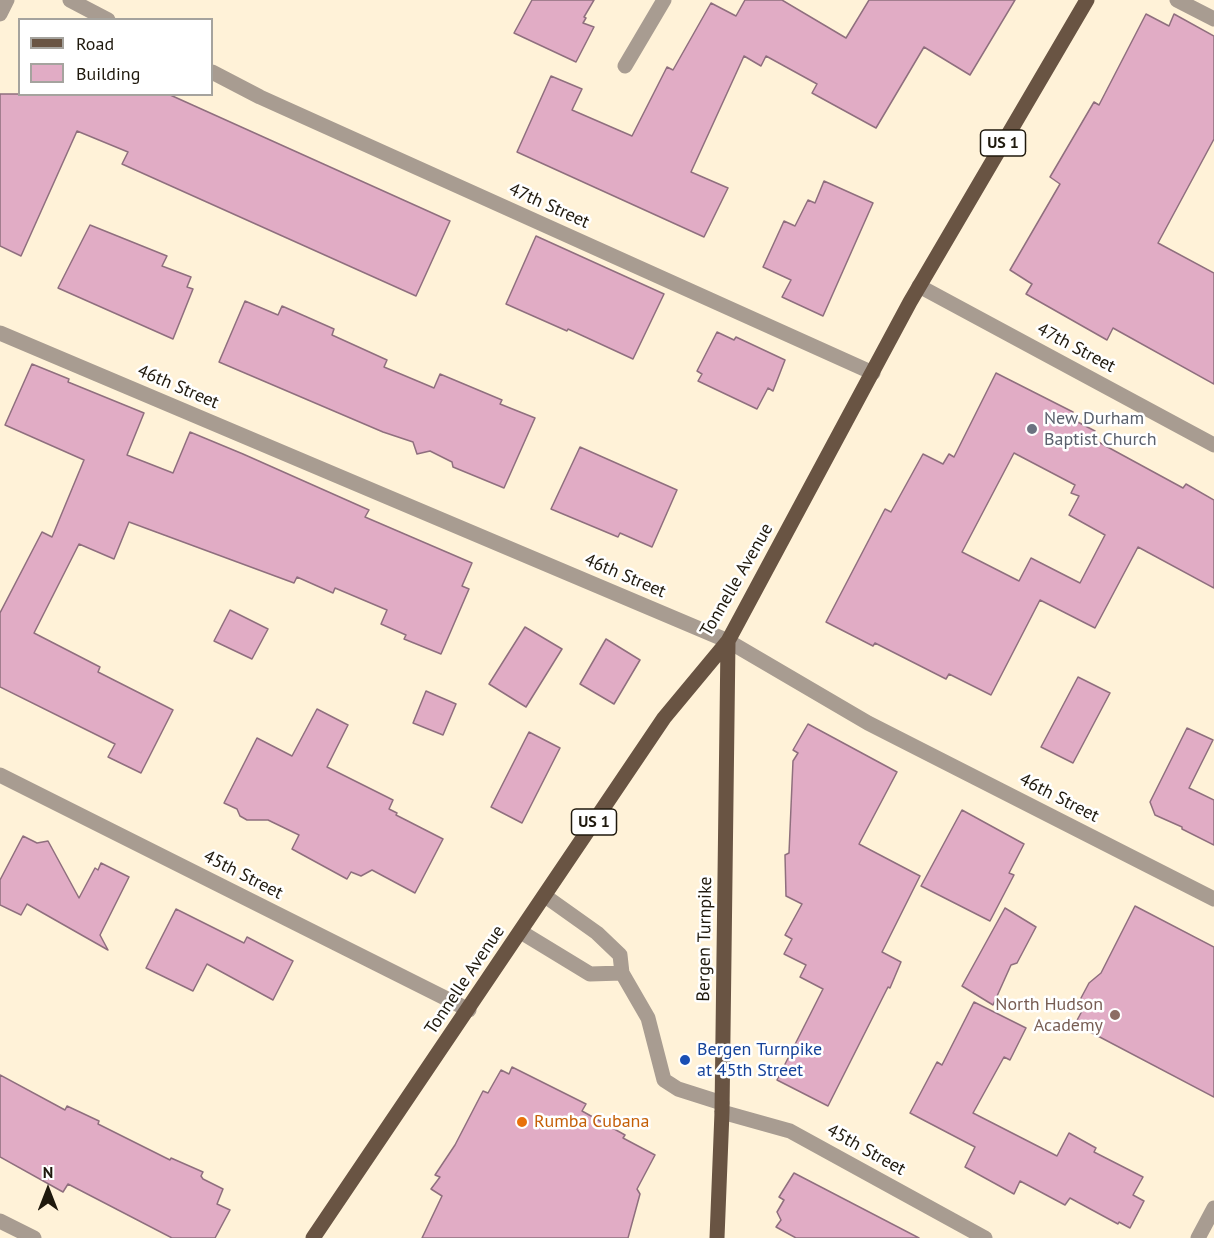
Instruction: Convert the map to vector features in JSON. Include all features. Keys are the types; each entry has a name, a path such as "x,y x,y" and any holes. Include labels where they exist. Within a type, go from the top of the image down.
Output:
{"main road":[{"name":"Tonnelle Avenue","path":"313,1238 664,718 729,640 919,286 1088,0"},
{"name":"Bergen Turnpike","path":"717,1238 722,1108 729,640"}],"street":[{"path":"0,14 7,0"},
{"path":"70,0 104,18"},
{"path":"624,66 664,0"},
{"path":"1177,0 1214,19"},
{"name":"47th Street","path":"213,73 260,97 873,373"},
{"name":"47th Street","path":"919,286 1214,445"},
{"name":"46th Street","path":"0,333 729,640 868,723 1214,900"},
{"name":"45th Street","path":"0,775 469,1010"},
{"path":"520,932 590,974 622,972 620,955 597,933 545,896"},
{"name":"45th Street","path":"622,972 648,1018 663,1080 722,1108 790,1131 985,1238"},
{"path":"1198,1238 1214,1208"},
{"path":"0,1221 34,1238"}],"building":[{"path":"532,0 594,0 583,23 594,27 576,62 514,33"},
{"path":"745,0 782,0 846,38 869,0 1015,0 970,75 924,47 876,128 812,93 817,84 766,56 761,66 744,56 691,172 728,188 704,237 517,152 551,76 582,89 572,110 632,136 667,67 673,70 711,3 736,16"},
{"path":"1146,14 1169,26 1174,14 1214,36 1214,139 1158,243 1214,273 1214,384 1113,328 1107,340 1026,294 1032,284 1010,270 1060,184 1050,177 1094,102 1099,105"},
{"path":"0,94 172,96 450,221 416,296 122,164 128,152 77,131 21,256 0,246"},
{"path":"824,181 873,203 823,316 782,297 791,280 763,267 784,221 795,226 808,200 815,203"},
{"path":"90,225 167,256 162,266 191,277 187,287 193,289 173,339 58,288"},
{"path":"536,236 664,294 633,359 506,304"},
{"path":"245,301 278,315 282,306 334,329 332,335 387,360 384,367 434,388 440,374 502,400 500,404 535,418 504,488 453,467 452,462 430,451 417,454 413,442 383,432 219,362"},
{"path":"717,332 734,340 736,337 785,360 773,391 768,388 757,409 698,381 702,374 697,371"},
{"path":"32,364 69,379 68,382 144,413 127,455 173,473 190,432 369,510 365,517 472,563 462,586 469,589 441,654 404,639 406,635 381,624 387,610 335,588 333,593 297,577 294,583 129,522 114,559 79,544 34,633 100,667 98,672 173,710 141,773 108,757 115,744 0,687 0,613 42,532 52,537 84,460 5,425"},
{"path":"996,373 1073,412 1070,418 1095,431 1091,438 1183,488 1186,484 1214,500 1214,588 1138,547 1095,628 1040,600 991,695 949,674 946,679 875,643 873,646 826,622 885,509 891,512 923,454 943,464 949,454 954,457","holes":["1014,453 1075,485 1071,493 1079,496 1069,515 1105,535 1080,583 1031,558 1019,581 962,552"]},
{"path":"580,447 677,490 652,547 620,533 618,537 551,509"},
{"path":"230,610 268,629 252,659 214,641"},
{"path":"525,627 562,649 526,707 489,684"},
{"path":"606,639 640,660 614,704 580,684"},
{"path":"1078,677 1110,693 1073,763 1041,747"},
{"path":"426,691 456,704 443,735 413,723"},
{"path":"317,709 348,725 327,767 393,800 389,809 397,813 396,815 443,839 415,893 372,870 361,876 351,872 347,879 292,849 299,835 268,820 247,820 240,816 237,809 224,803 257,738 292,756"},
{"path":"808,724 897,772 859,844 920,876 882,952 901,962 890,988 888,987 828,1106 777,1080 823,989 800,977 806,965 784,954 792,939 785,935 802,904 786,896 785,855 789,853 793,761 798,753 793,750"},
{"path":"1187,728 1213,740 1189,788 1214,800 1214,845 1155,815 1150,802"},
{"path":"529,732 560,748 522,823 491,807"},
{"path":"962,810 1024,844 1009,873 1014,875 990,921 921,886"},
{"path":"23,836 37,843 48,841 79,898 95,868 98,870 101,863 129,877 100,935 108,950 27,904 21,915 0,905 0,880"},
{"path":"1135,906 1214,947 1214,1097 1075,1024 1082,1011 1081,998 1089,983 1101,973"},
{"path":"1005,908 1036,927 1017,963 1011,965 993,1005 962,986"},
{"path":"176,909 244,943 247,937 293,961 273,1000 207,964 193,991 146,968"},
{"path":"974,1002 1026,1028 1010,1060 1004,1057 973,1113 1057,1156 1069,1133 1096,1148 1094,1152 1143,1177 1133,1195 1144,1201 1130,1228 1070,1198 1065,1205 1020,1181 1014,1194 965,1167 975,1147 910,1113 937,1062 942,1065"},
{"path":"512,1067 586,1104 582,1111 625,1135 623,1138 655,1155 637,1189 640,1194 628,1238 422,1238 442,1196 431,1189 440,1177 435,1175 455,1145 483,1091 488,1093 501,1070 509,1074"},
{"path":"0,1075 65,1110 67,1106 170,1160 171,1158 203,1172 201,1176 203,1179 223,1189 217,1204 230,1210 215,1238 172,1238 68,1184 63,1192 0,1157"},
{"path":"794,1173 919,1238 796,1238 776,1227 781,1220 777,1212 784,1200 779,1197"}],"place":[{"name":"New Durham Baptist Church","path":"1032,429"},
{"name":"North Hudson Academy","path":"1115,1015"},
{"name":"Bergen Turnpike at 45th Street","path":"685,1060"},
{"name":"Rumba Cubana","path":"522,1122"}]}
